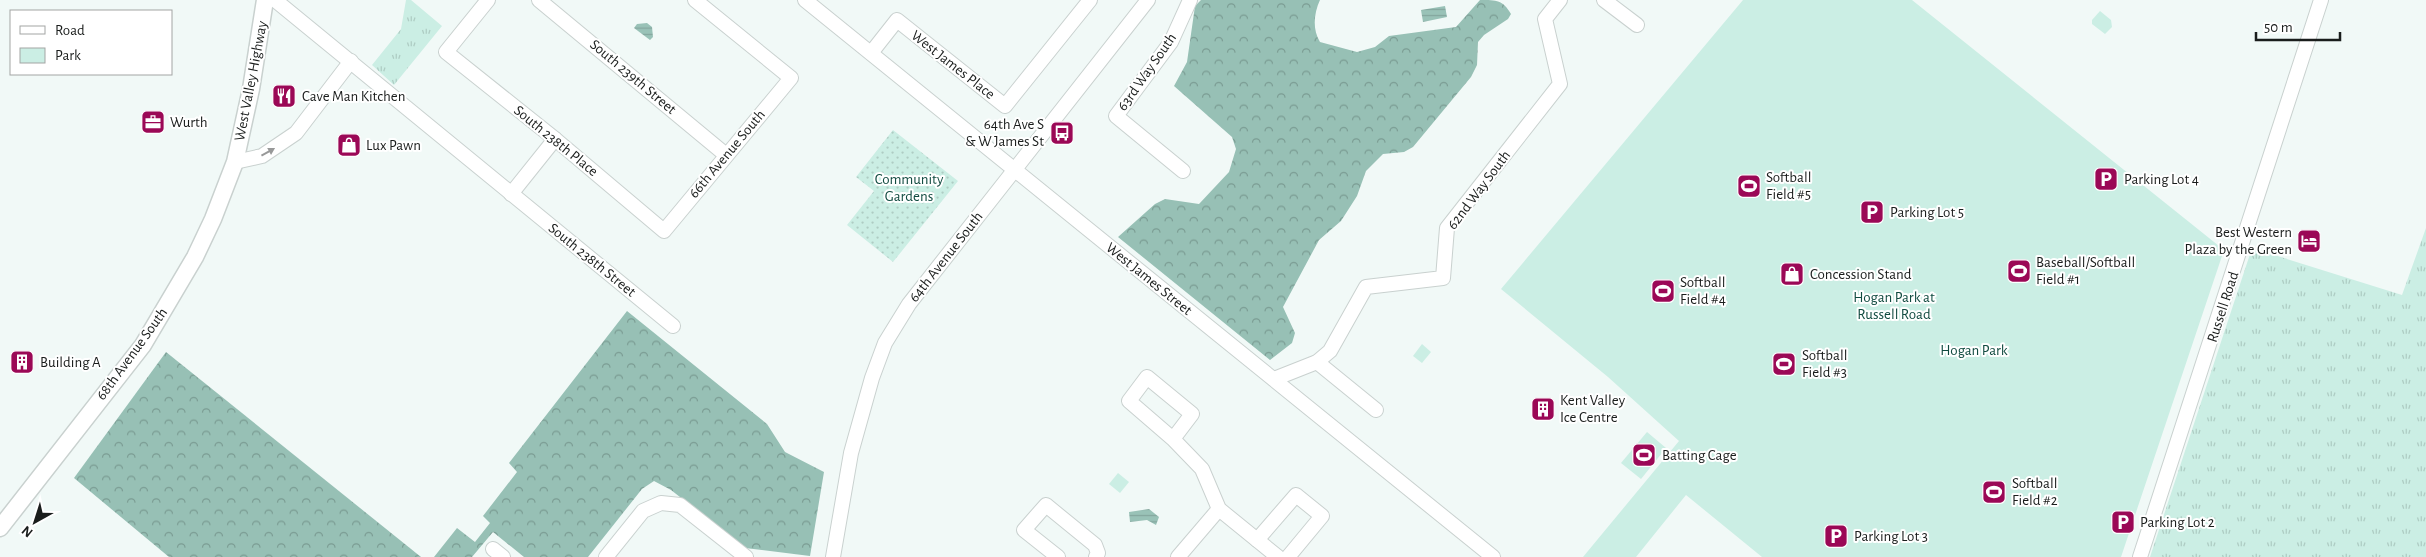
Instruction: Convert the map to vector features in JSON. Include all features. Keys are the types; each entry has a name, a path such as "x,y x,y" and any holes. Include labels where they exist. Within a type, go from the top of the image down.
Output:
{"main road":[{"name":"West Valley Highway","path":"235,162 251,90 265,0"},
{"name":"68th Avenue South","path":"0,528 143,345 160,319 214,219 235,162"}],"street":[{"path":"235,162 262,156 296,133 351,61 275,0"},
{"name":"South 238th Place","path":"488,0 446,52 555,139 664,230"},
{"name":"South 239th Street","path":"539,0 726,155"},
{"name":"66th Avenue South","path":"664,230 790,78 695,0"},
{"name":"West James Street","path":"805,0 1493,557"},
{"name":"West James Place","path":"871,53 897,20 1005,106 1090,0"},
{"name":"64th Avenue South","path":"833,557 852,453 872,378 885,343 909,304 1148,0"},
{"name":"63rd Way South","path":"1183,171 1116,116 1171,42 1190,0"},
{"name":"62nd Way South","path":"1274,378 1318,362 1330,351 1339,340 1366,287 1443,278 1447,228 1560,84 1545,20 1560,0"},
{"path":"1604,0 1637,25"},
{"name":"Russell Road","path":"2140,557 2322,0"},
{"name":"South 238th Street","path":"351,61 673,326"},
{"path":"512,194 555,139"},
{"path":"1318,362 1376,410"},
{"path":"1174,439 1192,414 1147,377 1129,401 1174,439 1202,469 1219,509 1278,557"},
{"path":"1257,540 1296,495 1322,516 1288,557"},
{"path":"606,557 643,511 661,502 680,504 745,557"},
{"path":"1058,557 1024,530 1046,505 1095,545 1098,553 1096,557"},
{"path":"1178,557 1219,509"}],"green space":[{"path":"406,0 411,0 442,26 394,85 372,65 401,29"},
{"path":"1201,0 1320,0 1316,10 1315,21 1317,37 1320,42 1357,52 1375,47 1389,36 1456,27 1480,0 1502,3 1511,14 1508,19 1484,35 1478,42 1477,65 1471,77 1413,147 1404,152 1383,154 1366,171 1357,196 1341,221 1319,240 1283,307 1295,333 1292,343 1270,360 1118,237 1155,204 1165,199 1199,204 1229,172 1236,149 1232,137 1174,86 1187,62 1195,6"},
{"name":"Hogan Park at Russell Road","path":"1743,0 1912,0 2224,250 2121,557 1762,557 1686,495 1636,557 1583,557 1679,441 1608,377 1501,289"},
{"path":"2100,11 2111,20 2112,27 2105,34 2092,24 2092,20"},
{"name":"Community Gardens","path":"893,130 958,181 893,262 847,225 874,191 856,177"},
{"path":"2426,228 2426,557 2150,557 2252,248 2402,295"},
{"path":"627,311 767,424 785,452 824,472 810,556 745,548 671,490 654,481 642,489 588,557 524,557 493,532 472,557 434,557 457,528 475,542 490,523 483,516 517,472 509,463"},
{"path":"1422,344 1431,352 1422,363 1413,356"},
{"path":"166,352 421,557 169,557 74,478"},
{"name":"Batting Cage","path":"1647,432 1666,448 1641,479 1621,463"},
{"path":"1118,473 1129,482 1120,493 1109,484"}],"shaded area":[{"path":"1445,6 1447,17 1423,22 1421,10"},
{"path":"647,23 652,27 653,37 650,40 634,28 637,24"},
{"path":"1149,509 1159,517 1156,525 1147,520 1130,522 1129,512"}],"place":[{"name":"Cave Man Kitchen","path":"284,96"},
{"name":"Wurth","path":"153,122"},
{"name":"64th Ave S & W James St","path":"1062,133"},
{"name":"Lux Pawn","path":"349,145"},
{"name":"Parking Lot 4","path":"2106,179"},
{"name":"Softball Field #5","path":"1749,186"},
{"name":"Parking Lot 5","path":"1872,212"},
{"name":"Best Western Plaza by the Green","path":"2309,241"},
{"name":"Baseball/Softball Field #1","path":"2019,271"},
{"name":"Concession Stand","path":"1792,274"},
{"name":"Softball Field #4","path":"1663,291"},
{"name":"Building A","path":"22,362"},
{"name":"Softball Field #3","path":"1784,364"},
{"name":"Kent Valley Ice Centre","path":"1543,409"},
{"name":"Batting Cage","path":"1644,455"},
{"name":"Softball Field #2","path":"1994,492"},
{"name":"Parking Lot 2","path":"2123,522"},
{"name":"Parking Lot 3","path":"1836,536"}],"park label":[{"name":"Hogan Park","path":"1974,350"}]}
